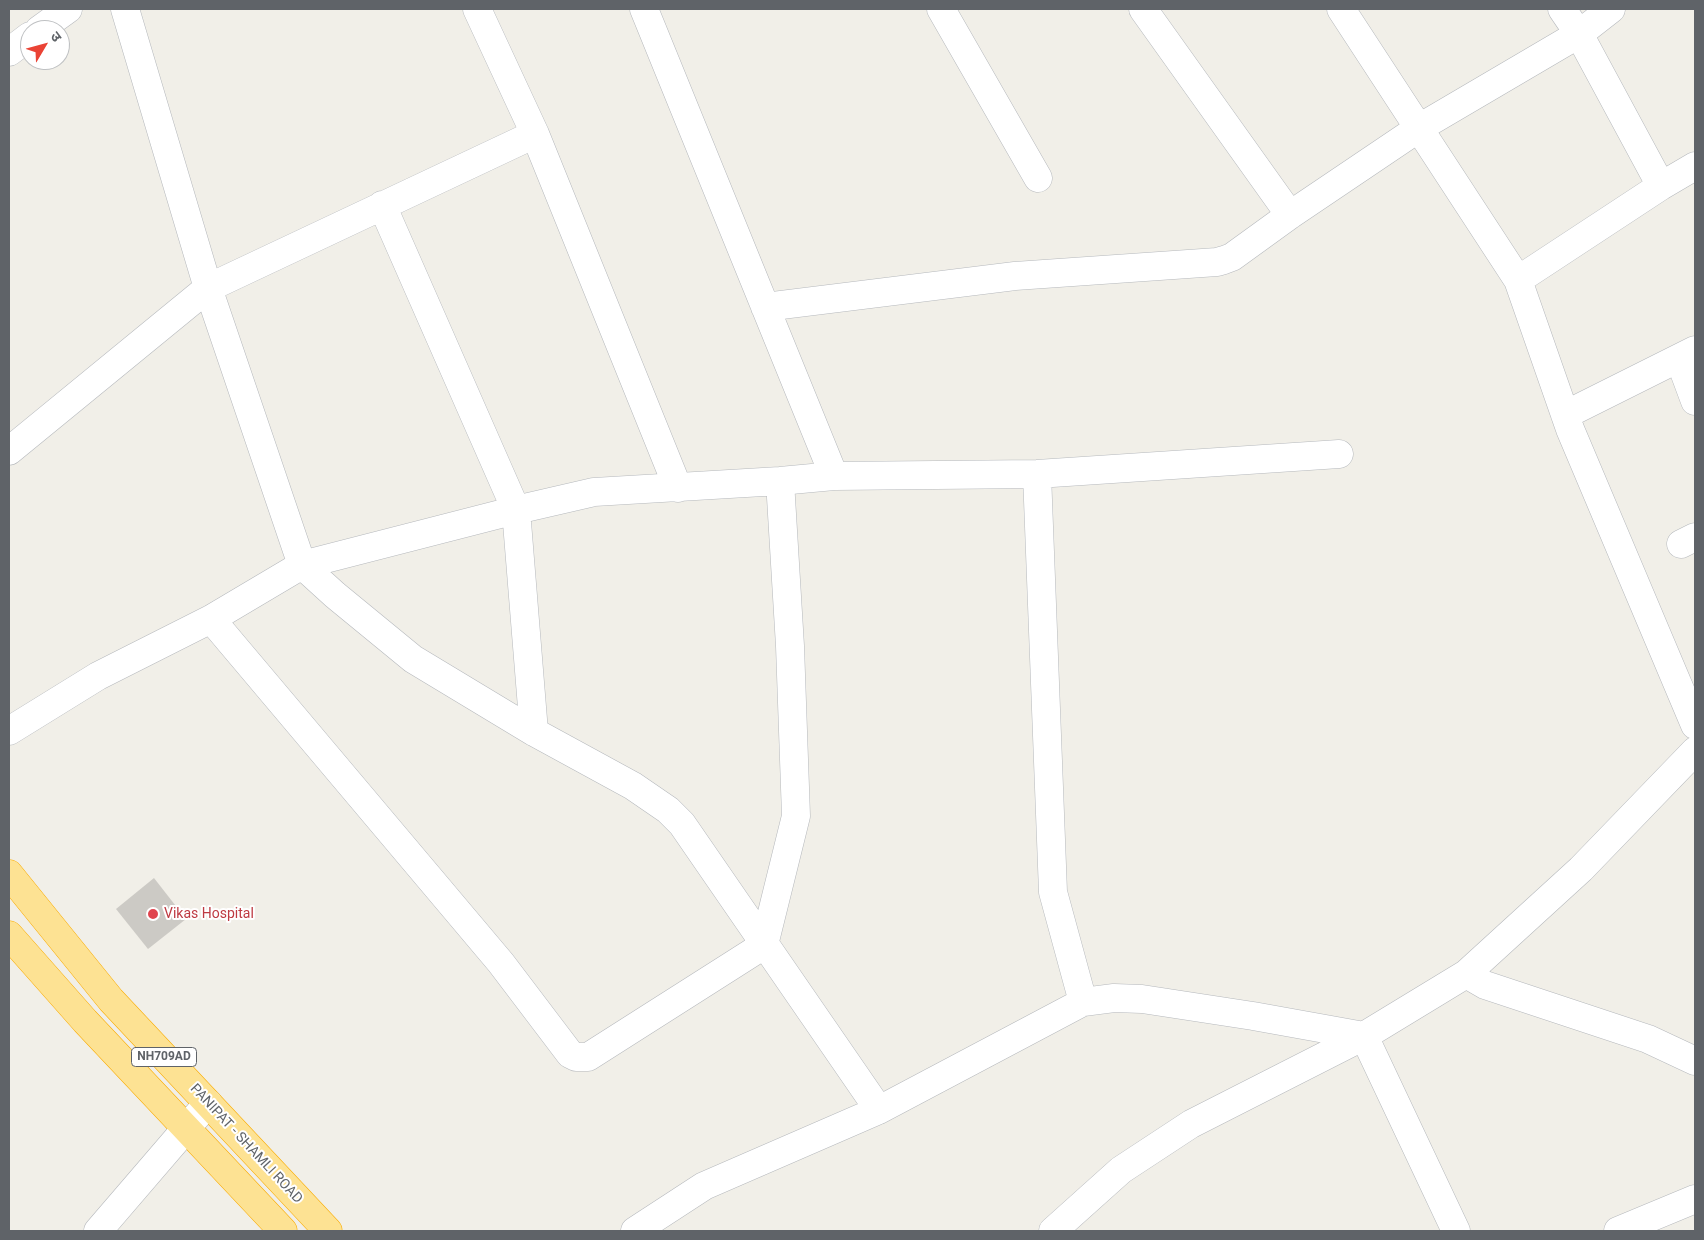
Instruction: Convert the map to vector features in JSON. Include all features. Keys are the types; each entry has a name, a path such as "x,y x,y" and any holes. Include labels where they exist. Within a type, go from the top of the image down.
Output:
{"highway":[{"name":"PANIPAT - SHAMLI ROAD","path":"9,874 111,1000 328,1231"},
{"name":"NH709AD","path":"9,935 85,1021 283,1231"}],"street":[{"path":"53,20 68,9"},
{"path":"125,9 208,288 302,565 413,660 534,732 634,786 668,810 682,824 879,1110"},
{"path":"476,9 535,134 678,488"},
{"path":"644,9 834,476"},
{"path":"941,9 1038,178"},
{"path":"1143,9 1290,215"},
{"path":"1341,9 1518,280 1565,414 1695,725"},
{"path":"1562,9 1579,34 1661,186"},
{"path":"765,307 1014,276 1217,262 1232,257 1290,215 1419,128 1579,34 1611,9"},
{"path":"9,52 20,44"},
{"path":"9,451 208,288 535,134"},
{"path":"1518,280 1661,186 1695,166"},
{"path":"382,205 516,510 534,732"},
{"path":"1565,414 1687,354 1695,401"},
{"path":"9,731 98,676 211,619 302,565 594,492 678,488 834,476 1037,474 1338,454"},
{"path":"1037,474 1053,892 1083,1002"},
{"path":"211,619 501,962 570,1054 576,1057 588,1058 764,945 796,816 790,646 780,481"},
{"path":"1053,1231 1121,1170 1191,1124 1364,1036 1466,974 1581,869 1695,751"},
{"path":"1466,974 1486,985 1648,1039 1695,1061"},
{"path":"635,1231 704,1186 879,1110 1083,1002 1114,998 1142,999 1364,1036"},
{"path":"1364,1036 1456,1231"},
{"path":"98,1231 208,1104"},
{"path":"1618,1231 1695,1199"}],"building":[{"path":"154,878 186,919 148,949 116,909"}],"place":[{"name":"Vikas Hospital","path":"153,914"}]}
